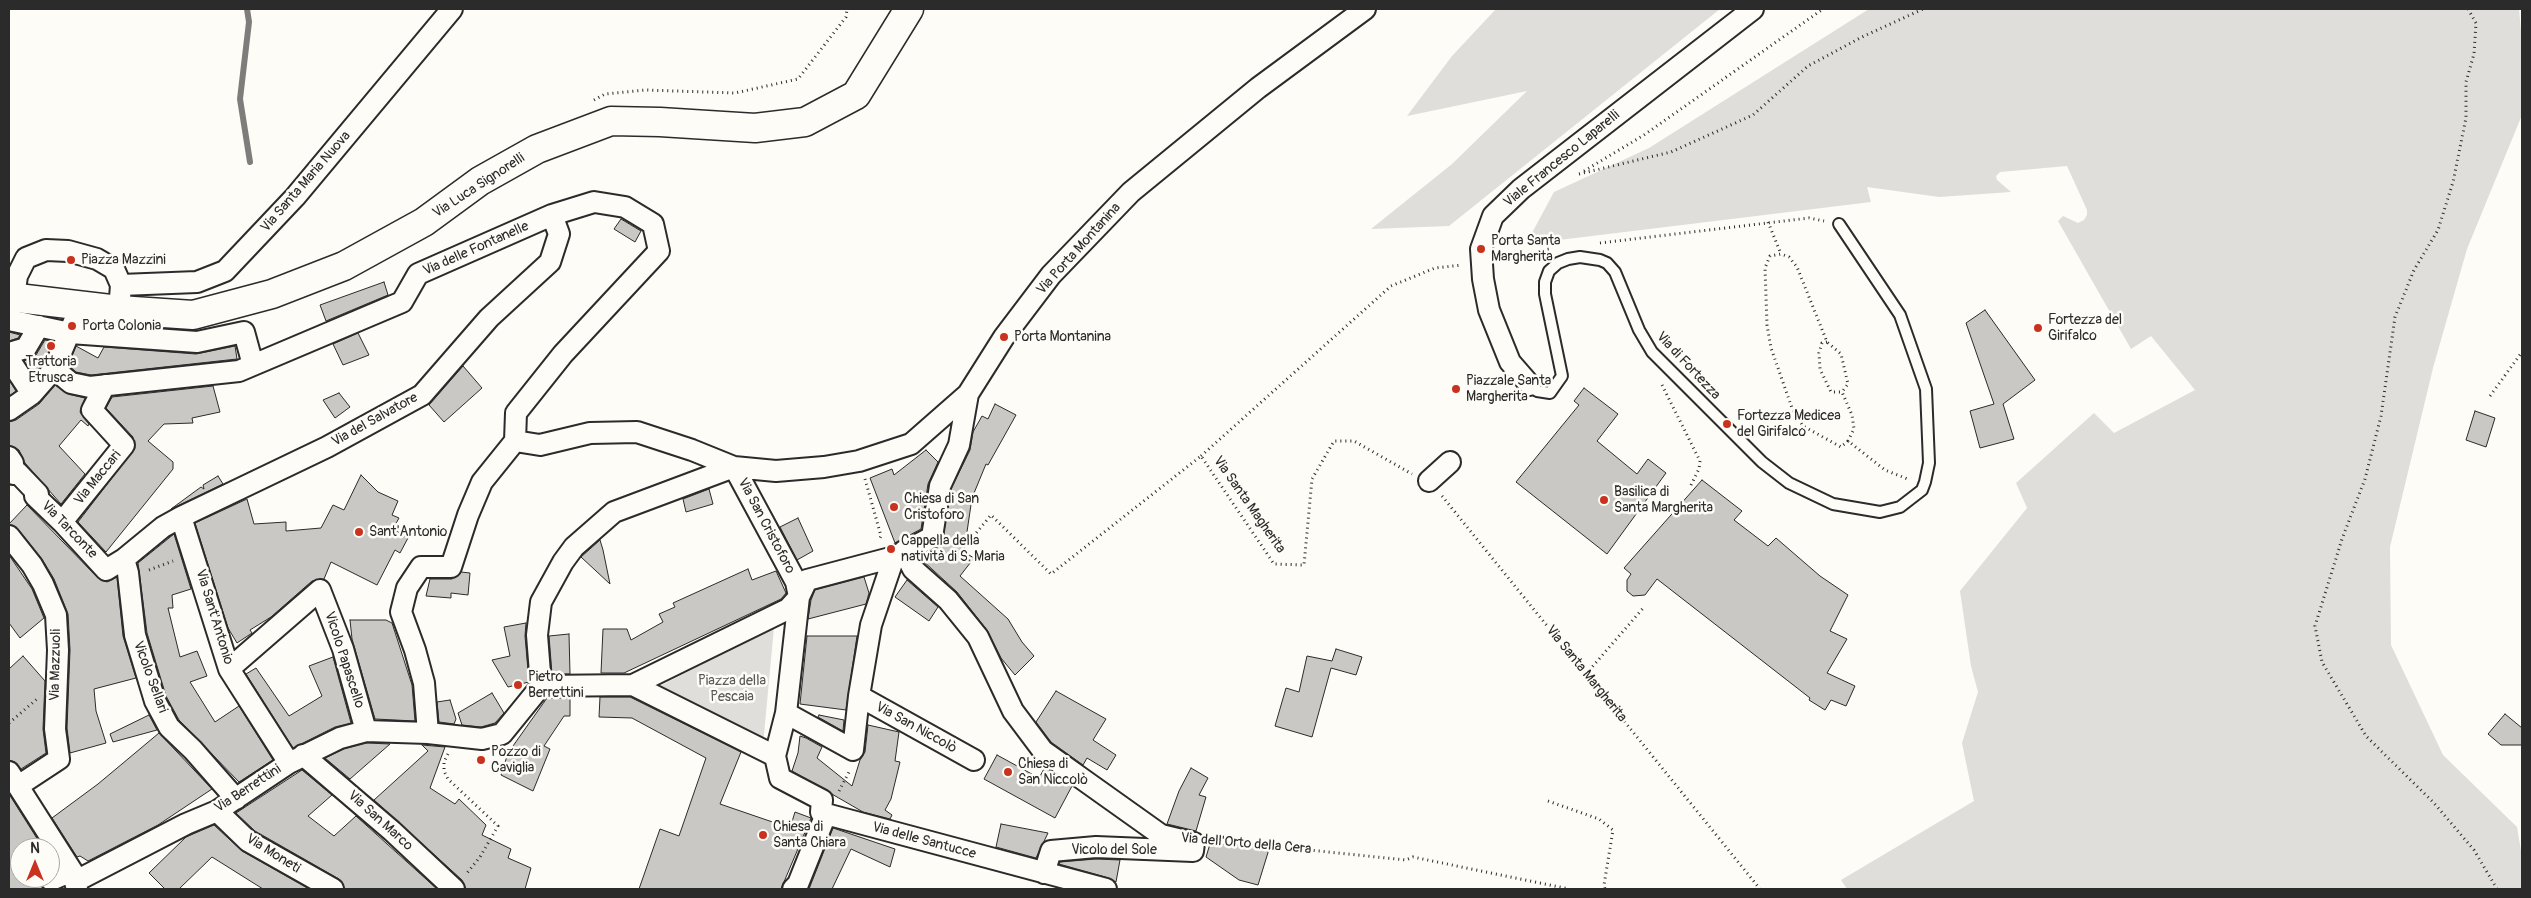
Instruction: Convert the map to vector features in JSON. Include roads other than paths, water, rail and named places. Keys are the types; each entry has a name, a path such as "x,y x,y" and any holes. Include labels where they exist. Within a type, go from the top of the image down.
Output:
{"main road":[{"name":"Via Luca Signorelli","path":"11,305 81,305 120,297 193,315 272,294 344,266 416,226 480,181 537,149 611,121 755,128 805,122 856,95 909,9"}],"street":[{"name":"Via Santa Maria Nuova","path":"120,297 197,282 225,271 295,197 452,9"},
{"name":"Via Porta Montanina","path":"899,554 932,537 940,486 959,445 968,394 1004,337 1051,275 1131,192 1258,88 1365,9"},
{"name":"Viale Francesco Laparelli","path":"1530,385 1510,362 1490,310 1481,249 1493,216 1521,189 1753,9"},
{"name":"Via delle Fontanelle","path":"54,369 71,383 90,386 239,371 402,302 418,274 552,216 594,202 625,207 653,224 658,252 564,354 516,413 514,441"},
{"name":"Via del Salvatore","path":"126,566 163,527 180,517 327,447 422,395 489,318 550,262 559,234 552,216"},
{"path":"120,297 114,269 97,259 68,251 46,250 26,258 17,276 11,305 39,326 70,333 197,342 244,332 254,365"},
{"path":"9,410 32,394 54,369 81,305"},
{"path":"9,353 26,348 39,326"},
{"path":"9,359 32,394"},
{"name":"Via Maccari","path":"62,522 124,445 92,410 104,385"},
{"path":"428,733 424,683 415,650 403,622 401,612 406,588 421,567 451,567 468,515 482,482 514,441 540,445 590,433 637,432 692,450 734,467 776,471 824,467 860,461 910,444 968,394"},
{"name":"Via Tarconte","path":"9,457 13,463 13,474 17,472 38,494 35,496 106,570 126,566"},
{"path":"1429,481 1450,462"},
{"path":"734,467 614,512 574,547 563,562 541,602 538,635 541,686 633,685 788,609 799,597"},
{"name":"Via San Cristoforo","path":"734,467 796,582 799,597"},
{"name":"Via Sant'Antonio","path":"180,517 193,552 229,669 296,759"},
{"name":"Via Mazzuoli","path":"9,536 32,565 56,614 58,650 55,729 59,759 14,779"},
{"name":"Via San Cristoforo","path":"799,597 807,580 899,554"},
{"name":"Via San Niccolò","path":"786,713 853,750 859,696 871,625 899,554"},
{"name":"Via dell'Orto della Cera","path":"899,554 948,600 978,637 1013,712 1043,751 1162,835 1194,843"},
{"name":"Vicolo Sellari","path":"126,566 135,635 155,701 169,727 193,750 236,799"},
{"name":"Vicolo Papascello","path":"229,669 320,590 343,650 366,731"},
{"path":"793,889 798,884 826,814 822,812 822,800 780,778 775,756 786,713 799,597"},
{"path":"633,685 775,756"},
{"name":"Via Berrettini","path":"60,880 75,881 186,824 217,811 296,759 340,738 366,731 428,733 482,739 502,734 541,686"},
{"name":"Via San Niccolò","path":"859,696 974,760"},
{"name":"Via San Marco","path":"296,759 392,831 454,889"},
{"path":"14,779 75,881"},
{"name":"Via Moneti","path":"217,811 248,842 333,889"},
{"name":"Via delle Santucce","path":"826,814 1106,889"},
{"name":"Vicolo del Sole","path":"1044,873 1051,851 1096,847 1193,851 1194,843"}],"lane":[{"name":"Via di Fortezza","path":"1530,385 1537,392 1550,393 1562,376 1548,309 1545,282 1549,271 1558,263 1580,257 1607,262 1615,272 1639,330 1652,352 1762,462 1789,483 1816,498 1833,504 1880,512 1900,507 1922,490 1929,464 1926,389 1900,315 1839,224"}],"waterway":[{"path":"247,9 249,22 240,99 250,162"}],"place":[{"name":"Porta Santa Margherita","path":"1481,249"},
{"name":"Piazza Mazzini","path":"71,260"},
{"name":"Porta Colonia","path":"72,326"},
{"name":"Fortezza del Girifalco","path":"2038,328"},
{"name":"Porta Montanina","path":"1004,337"},
{"name":"Trattoria Etrusca","path":"51,346"},
{"name":"Piazzale Santa Margherita","path":"1456,389"},
{"name":"Fortezza Medicea del Girifalco","path":"1727,424"},
{"name":"Basilica di Santa Margherita","path":"1604,500"},
{"name":"Chiesa di San Cristoforo","path":"894,507"},
{"name":"Sant'Antonio","path":"359,532"},
{"name":"Cappella della natività di S. Maria","path":"891,549"},
{"name":"Pietro Berrettini","path":"518,685"},
{"name":"Pozzo di Caviglia","path":"481,760"},
{"name":"Chiesa di San Niccolò","path":"1008,772"},
{"name":"Chiesa di Santa Chiara","path":"763,835"}],"park label":[{"name":"Piazza della Pescaia","path":"732,690"}]}
